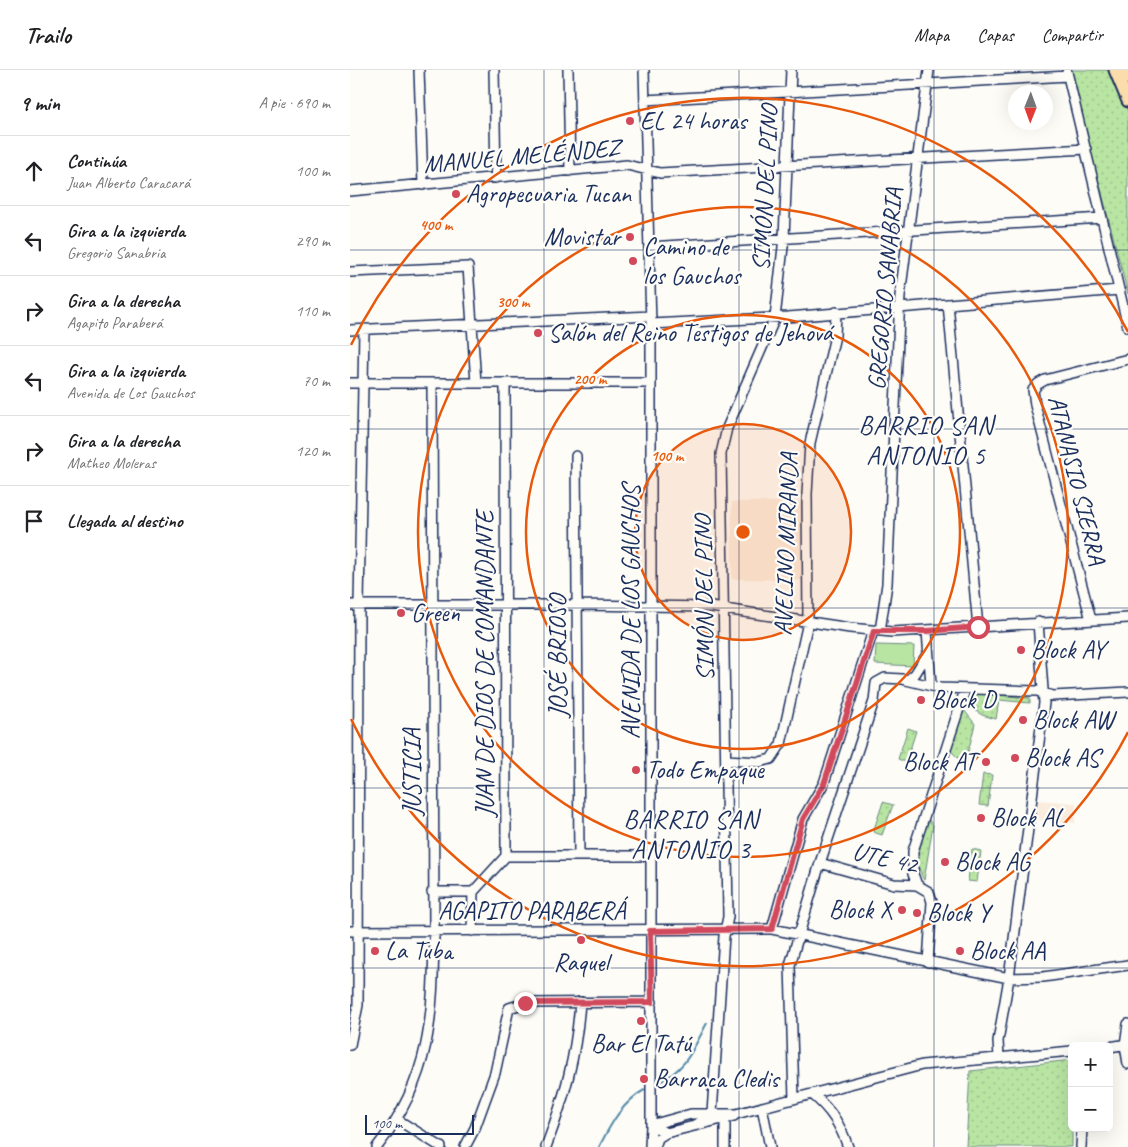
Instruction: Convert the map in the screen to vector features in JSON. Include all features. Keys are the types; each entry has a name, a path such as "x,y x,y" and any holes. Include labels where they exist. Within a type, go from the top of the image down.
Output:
{"main road":[{"path":"1115,70 1128,101"},
{"path":"1125,70 1128,78"}],"street":[{"path":"419,70 423,184"},
{"path":"494,70 496,178"},
{"path":"568,70 570,172"},
{"name":"AVENIDA DE LOS GAUCHOS","path":"644,70 651,320 650,931 652,1002 650,1147"},
{"name":"SIMÓN DEL PINO","path":"712,1113 725,928 728,917 722,448 727,428 775,318 784,238 791,70"},
{"name":"GREGORIO SANABRIA","path":"772,929 803,819 824,784 877,631 887,584 899,308 929,70"},
{"path":"645,100 927,84 1068,73 1128,327"},
{"name":"MANUEL MELÉNDEZ","path":"350,191 570,172 627,165 660,173 1086,149"},
{"path":"350,185 350,191"},
{"path":"649,247 1102,218"},
{"path":"350,272 468,267 470,324 476,383"},
{"path":"350,330 470,324 775,318 1119,290"},
{"path":"948,304 978,627"},
{"name":"AVELINO MIRANDA","path":"726,760 760,762 771,759 781,744 808,622 810,443 835,336 836,312"},
{"path":"350,1045 358,1004 355,931 354,605 364,329"},
{"name":"ATANASIO SIERRA","path":"1091,620 1035,405 1033,390 1045,380 1128,359"},
{"path":"350,383 651,383"},
{"name":"JUSTICIA","path":"377,1147 398,1120 418,1075 431,1020 434,931 432,892 432,383"},
{"name":"JUAN DE DIOS DE COMANDANTE","path":"505,383 506,856"},
{"name":"JOSÉ BRIOSO","path":"576,456 579,856"},
{"path":"354,605 651,605 723,610 877,631 927,631 1038,622 1128,618"},
{"path":"999,1058 998,1041 1009,978 1040,738 1044,693 1038,622"},
{"path":"927,631 932,685"},
{"path":"909,680 920,668 928,652"},
{"path":"794,1099 789,990 790,965 820,863 874,701 874,686 885,678 909,680 940,688 1037,691 1053,696 1128,692"},
{"path":"917,884 913,874 913,851 965,690"},
{"path":"472,931 473,892 506,856 650,856"},
{"name":"UTE 42","path":"820,863 894,884 917,884 929,892 932,902 928,962"},
{"path":"432,892 473,892"},
{"name":"AGAPITO PARABERÁ","path":"355,931 772,929 1009,978 1043,977 1128,965"},
{"path":"546,1147 564,1099 577,1044 580,1002"},
{"path":"465,1147 487,1098 495,1073 506,1014 512,1006 525,1003 652,1002"},
{"path":"1128,1024 1128,1064"},
{"path":"1113,1046 1127,1044"},
{"path":"655,1147 658,1138 666,1133 725,1120 736,1114 910,1068 1068,1051"},
{"path":"812,1094 834,1115 842,1128 848,1147"},
{"path":"762,1107 770,1147"},
{"path":"694,1126 707,1120 712,1113"},
{"path":"651,1125 691,1114 736,1114"},
{"path":"398,1120 441,1147"},
{"path":"725,1120 725,1147"},
{"path":"651,1125 666,1133"},
{"path":"1081,1147 1082,1132"}],"shaded area":[{"path":"732,502 801,502 801,580 732,579"},
{"path":"1038,800 1076,803 1075,823 1037,820"}],"green space":[{"path":"1070,70 1111,70 1128,112 1128,294"},
{"path":"876,645 914,646 913,666 875,664"},
{"path":"974,693 1030,698 1030,703 999,700 996,719 982,715 965,704 969,695"},
{"path":"964,710 975,724 965,765 950,750"},
{"path":"908,728 916,731 906,762 898,759"},
{"path":"983,774 992,775 988,806 979,805"},
{"path":"883,802 893,805 882,835 873,832"},
{"path":"928,819 933,825 924,880 919,865 919,858 921,842"},
{"path":"972,849 981,851 977,882 968,881"},
{"path":"1068,1060 1068,1132 1072,1132 1072,1147 966,1147 970,1071"}],"waterway":[{"path":"658,1083 676,1071 688,1058 707,1023"},
{"path":"599,1147 624,1107 630,1100 646,1089"}],"place":[{"name":"EL 24 horas","path":"630,121"},
{"name":"Agropecuaria Tucan","path":"456,194"},
{"name":"Movistar","path":"630,237"},
{"name":"Camino de los Gauchos","path":"633,261"},
{"name":"Salón del Reino Testigos de Jehová","path":"538,333"},
{"name":"Green","path":"401,613"},
{"name":"Block AY","path":"1021,650"},
{"name":"Block D","path":"921,700"},
{"name":"Block AW","path":"1023,720"},
{"name":"Block AS","path":"1015,758"},
{"name":"Block AT","path":"986,762"},
{"name":"Todo Empaque","path":"636,770"},
{"name":"Block AL","path":"981,818"},
{"name":"Block AG","path":"945,862"},
{"name":"Block X","path":"902,910"},
{"name":"Block Y","path":"917,913"},
{"name":"Raquel","path":"581,940"},
{"name":"La Tuba","path":"375,951"},
{"name":"Block AA","path":"960,951"},
{"name":"Bar El Tatú","path":"641,1021"},
{"name":"Barraca Cledis","path":"644,1079"}],"district":[{"name":"BARRIO SAN ANTONIO 5","path":"926,440"},
{"name":"BARRIO SAN ANTONIO 3","path":"691,834"}],"route":[{"path":"525,1003 652,1002 650,931 725,928 772,929 803,819 824,784 874,631 953,630 978,627"}]}
